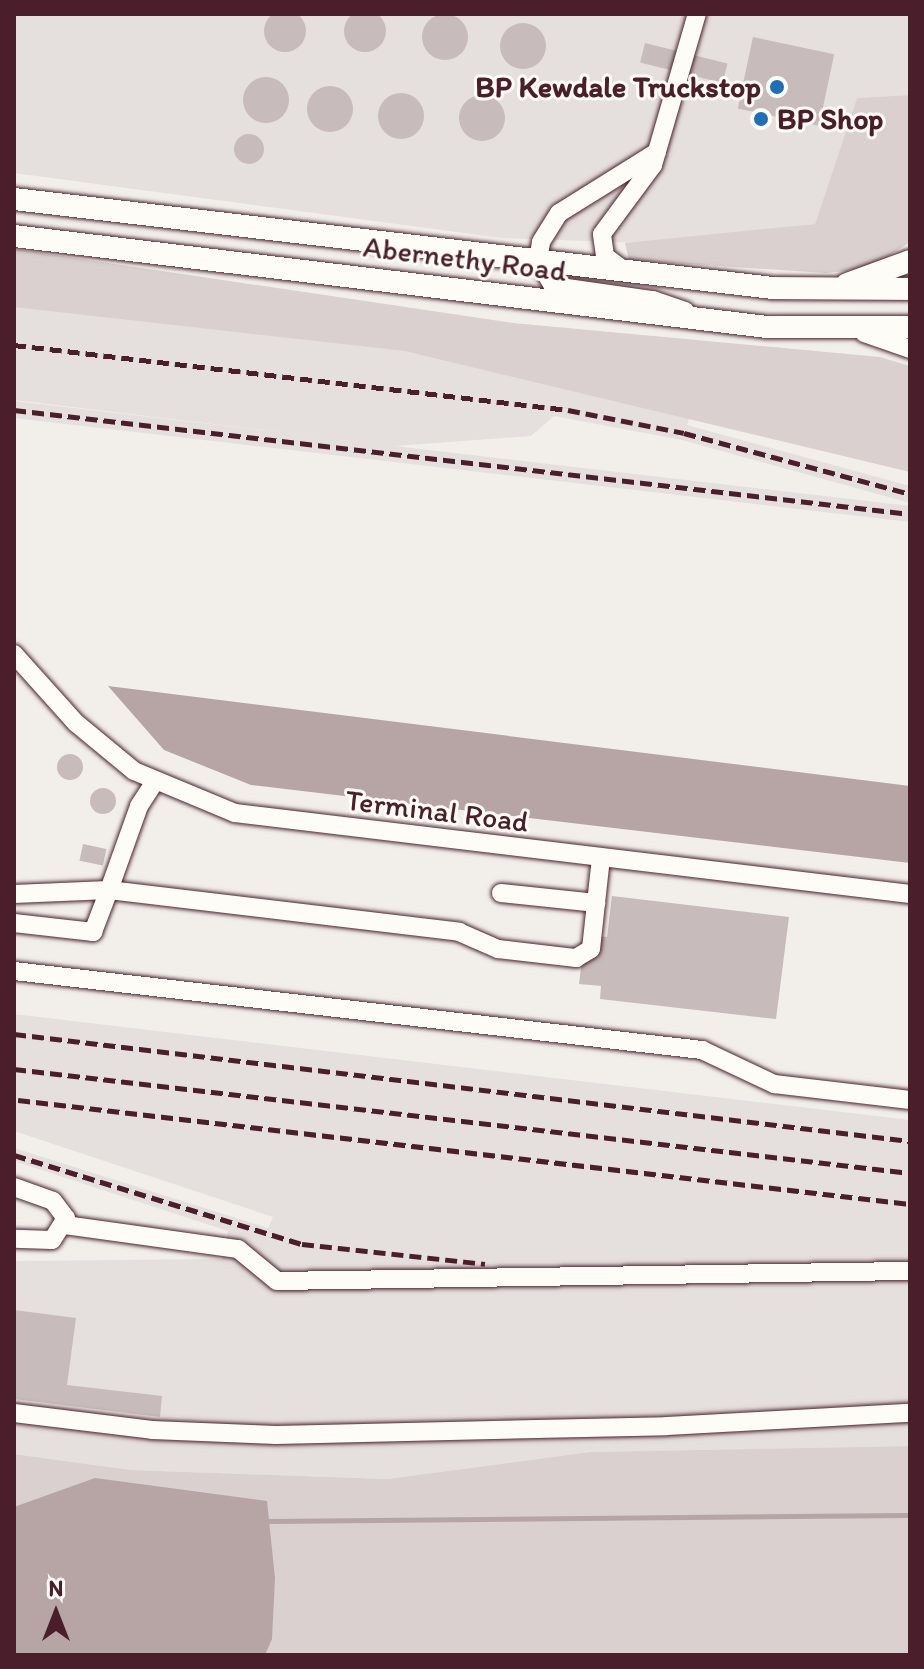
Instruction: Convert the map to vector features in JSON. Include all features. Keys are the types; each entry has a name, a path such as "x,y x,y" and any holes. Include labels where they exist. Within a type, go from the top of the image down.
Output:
{"main road":[{"name":"Abernethy Road","path":"14,199 629,272 807,290 910,289"},
{"name":"Abernethy Road","path":"14,236 715,321 853,331 910,327"},
{"path":"807,290 835,288 910,261"}],"street":[{"path":"629,272 608,262 602,234 657,152 697,14"},
{"path":"657,152 559,213 541,242 538,260 553,286 653,300 715,321"},
{"path":"853,331 910,349"},
{"name":"Terminal Road","path":"14,654 76,723 154,783 194,801 263,818 910,894"},
{"path":"14,666 76,723"},
{"path":"14,923 93,932 139,806 154,783"},
{"path":"14,894 109,890 459,932 498,949 576,958 591,949 601,858"},
{"path":"501,893 596,903"},
{"path":"14,971 702,1050 774,1084 910,1100"},
{"path":"14,1187 53,1201 65,1225"},
{"path":"14,1239 52,1240 65,1225"},
{"path":"65,1225 238,1249 277,1281 910,1271"},
{"path":"14,1413 152,1430 276,1435 667,1426 910,1413"}],"shaded area":[{"path":"14,14 910,14 910,95 857,98 815,224 641,243 502,238 14,173"},
{"path":"910,95 910,242 870,268 826,273 629,260 625,243 815,224 857,98"},
{"path":"14,249 513,323 880,357 910,366 910,472 405,351 14,307"},
{"path":"14,264 715,349 687,425 910,486 910,503 682,440 554,416 531,436 395,446 910,506 910,522 14,418 14,401 346,440 14,400"},
{"path":"108,686 910,786 910,863 251,785 164,750"},
{"path":"14,1014 910,1120 910,1446 590,1452 387,1479 131,1470 14,1454 14,1261 222,1259 228,1231 14,1161 14,1148 268,1228 273,1217 14,1131"},
{"path":"910,1446 910,1655 14,1655 14,1454 131,1470 387,1479 590,1452"},
{"path":"95,1478 267,1501 275,1578 272,1639 265,1655 14,1655 14,1507"}],"building":[{"path":"285,10 300,16 306,31 300,46 285,52 270,46 264,31 270,16"},
{"path":"365,10 380,16 386,31 380,46 365,52 350,46 344,31 350,16"},
{"path":"445,14 461,21 468,37 461,53 445,60 429,53 422,37 429,21"},
{"path":"523,23 539,30 546,46 539,62 523,69 507,62 500,46 507,30"},
{"path":"753,37 834,54 819,126 738,108"},
{"path":"645,43 727,64 723,83 640,62"},
{"path":"266,77 282,84 289,100 282,116 266,123 250,116 243,100 250,84"},
{"path":"330,86 346,93 353,109 346,125 330,132 314,125 307,109 314,93"},
{"path":"401,93 417,100 424,116 417,132 401,139 385,132 378,116 385,100"},
{"path":"482,95 498,102 505,118 498,134 482,141 466,134 459,118 466,102"},
{"path":"249,134 260,138 264,149 260,160 249,164 238,160 234,149 238,138"},
{"path":"70,754 79,758 83,767 79,776 70,780 61,776 57,767 61,758"},
{"path":"103,788 112,792 116,801 112,810 103,814 94,810 90,801 94,792"},
{"path":"83,844 106,849 103,866 79,861"},
{"path":"612,896 789,917 776,1019 600,999 601,986 579,984 585,935 607,937"},
{"path":"14,1310 76,1318 67,1385 162,1396 160,1417 14,1399"}],"waterway":[{"path":"269,1521 910,1515"}],"railway":[{"path":"14,345 568,410 684,433 910,494"},
{"path":"14,410 910,514"},
{"path":"14,1034 910,1141"},
{"path":"14,1069 910,1173"},
{"path":"18,1100 910,1204"},
{"path":"14,1155 302,1244 485,1264"}],"place":[{"name":"BP Kewdale Truckstop","path":"777,87"},
{"name":"BP Shop","path":"761,119"}]}
